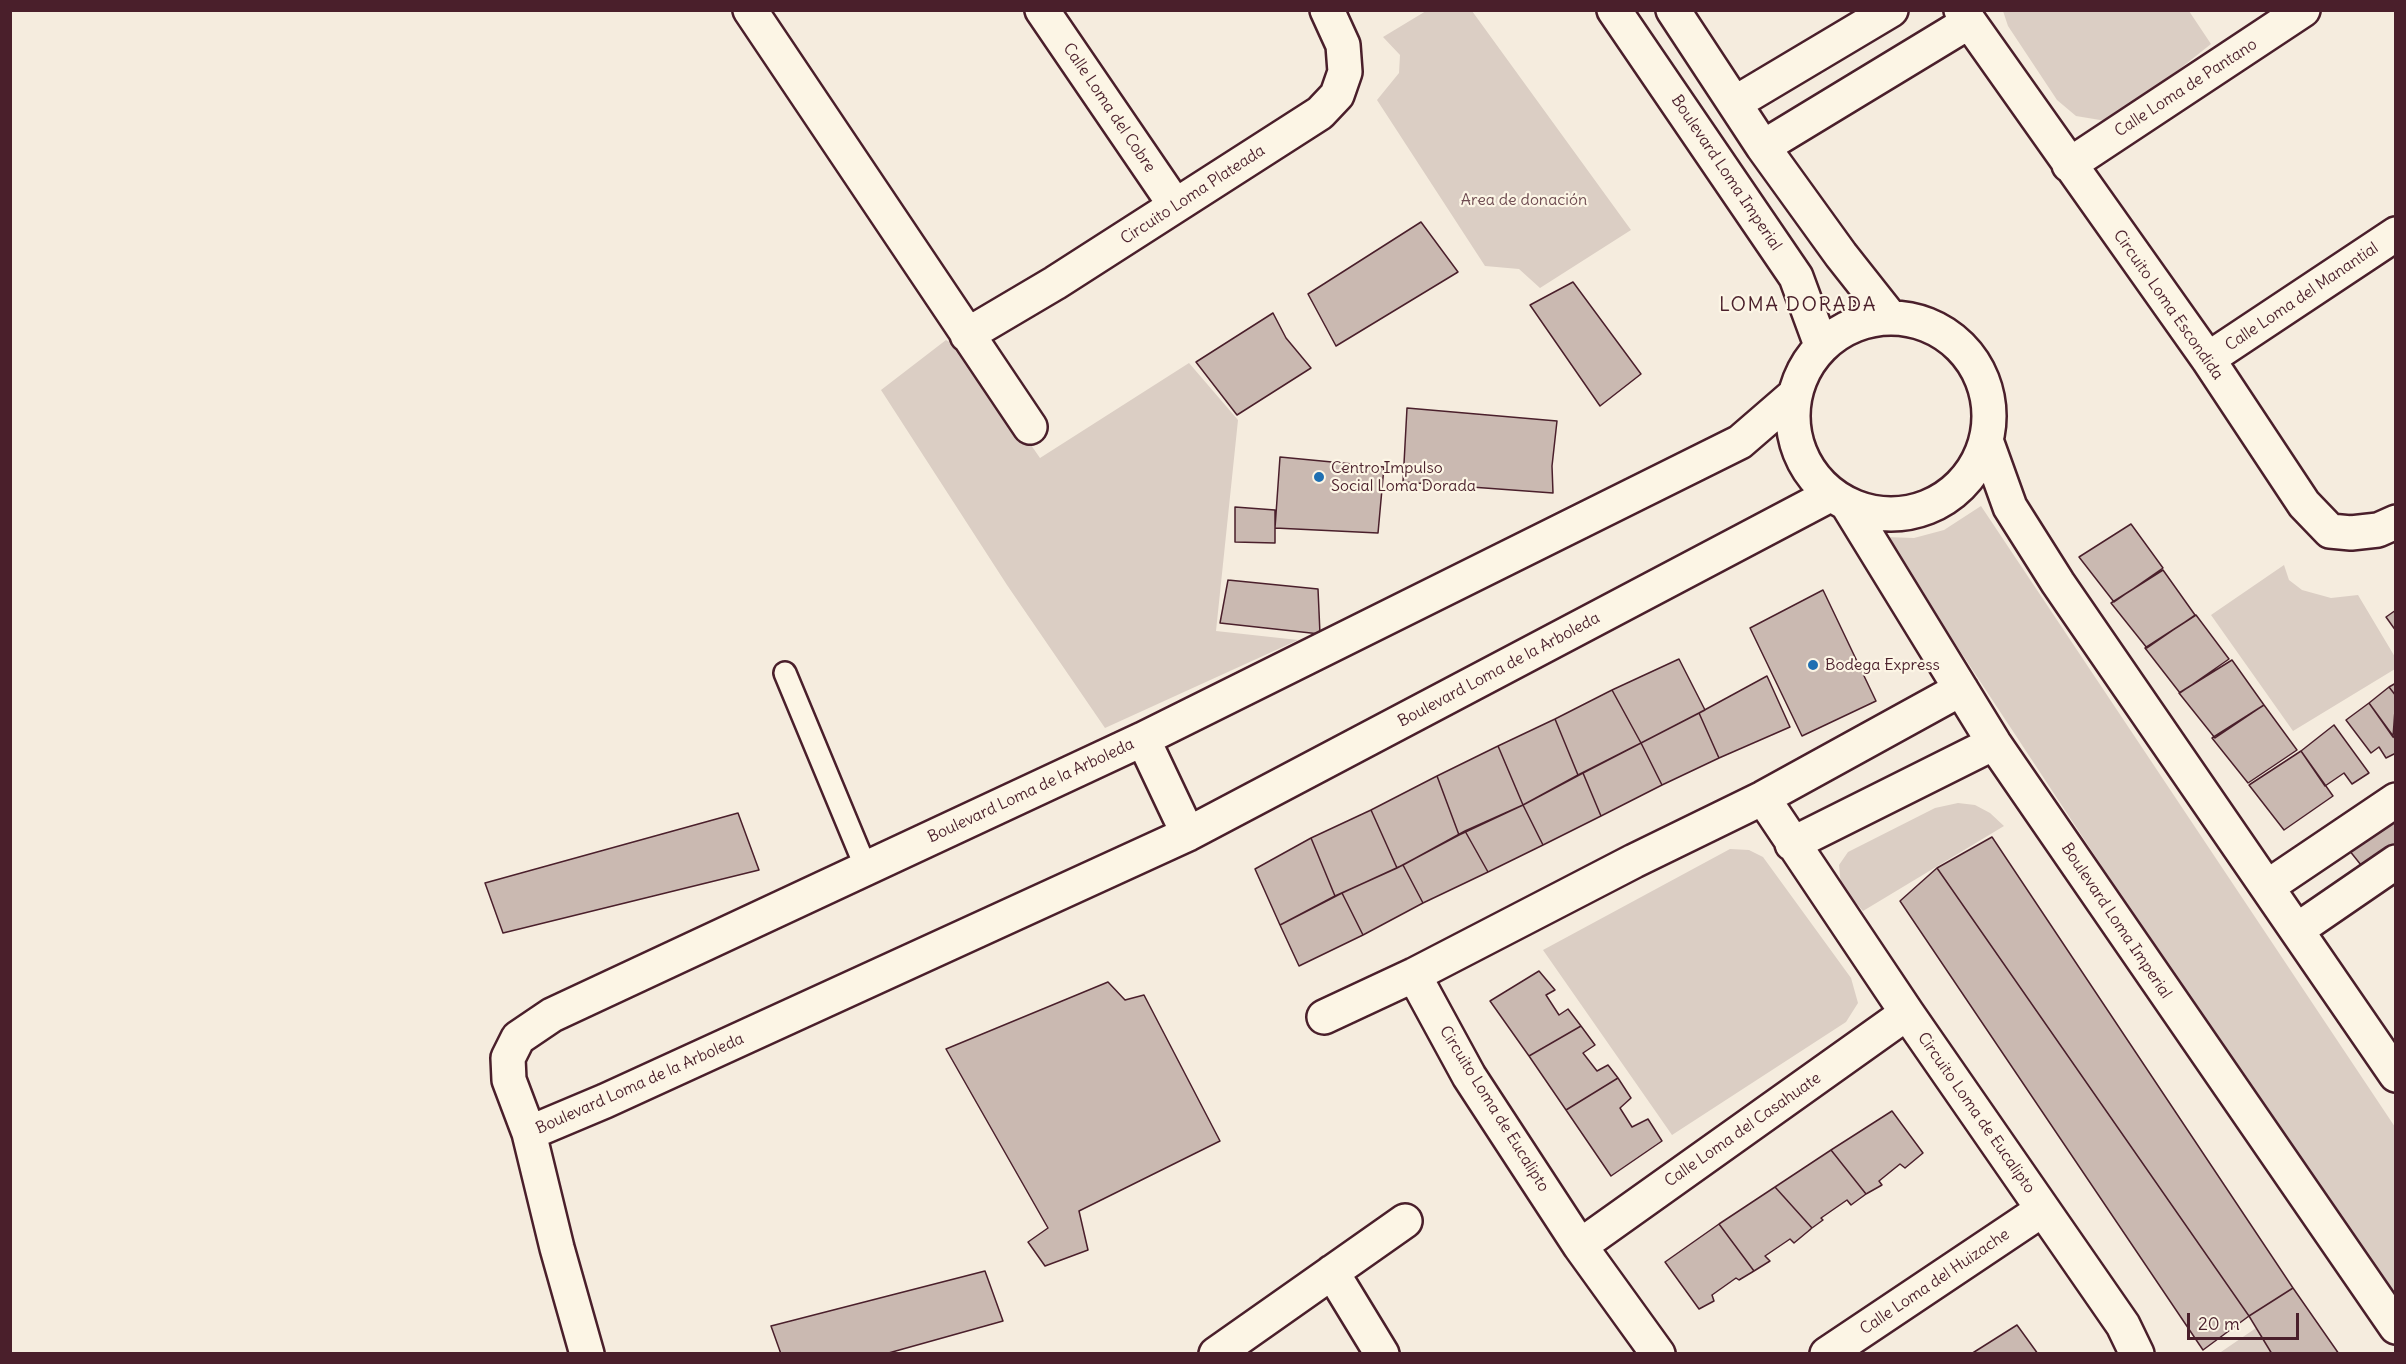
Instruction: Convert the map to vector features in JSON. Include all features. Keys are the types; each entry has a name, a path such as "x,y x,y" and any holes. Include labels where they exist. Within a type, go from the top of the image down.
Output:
{"street":[{"path":"750,10 1030,426"},
{"name":"Calle Loma del Cobre","path":"1042,10 1175,205"},
{"name":"Circuito Loma Plateada","path":"967,335 1055,283 1320,113 1337,95 1344,72 1343,45 1328,10"},
{"name":"Boulevard Loma Imperial","path":"1614,10 1796,276 1821,345"},
{"path":"1673,10 1762,147 1840,255 1890,317"},
{"path":"1735,103 1891,10"},
{"name":"Calle Loma de Pantano","path":"2069,165 2303,10"},
{"name":"Circuito Loma Escondida","path":"1762,147 1965,16 2208,359 2304,504 2330,531 2351,533 2378,530 2396,522"},
{"name":"Calle Loma del Manantial","path":"2208,359 2396,234"},
{"path":"1890,317 1927,324 1958,343 1980,372 1990,407 1987,443 1967,481 1933,507 1890,516 1839,501 1805,468 1792,434 1792,397 1803,369 1821,345 1853,325 1890,317"},
{"name":"Boulevard Loma de la Arboleda","path":"1792,397 1740,442 1143,739 552,1015 518,1038 508,1058 509,1080 529,1133 605,1101 1188,834 1839,501"},
{"path":"1987,443 2010,507 2052,574 2396,1075"},
{"name":"Boulevard Loma Imperial","path":"1839,501 1994,743 2396,1327"},
{"path":"1324,1017 1414,975 1634,861 1763,798 1961,689"},
{"path":"1143,739 1188,834"},
{"path":"1792,844 1994,743"},
{"name":"Circuito Loma de Eucalipto","path":"1763,798 1907,1013 2122,1324 2137,1353"},
{"path":"2267,887 2396,800"},
{"path":"2297,930 2396,862"},
{"name":"Circuito Loma de Eucalipto","path":"1414,975 1469,1076 1580,1246 1658,1353"},
{"name":"Calle Loma del Casahuate","path":"1580,1246 1907,1013"},
{"path":"529,1133 556,1248 587,1353"},
{"name":"Calle Loma del Huizache","path":"1827,1353 2042,1210"},
{"path":"1216,1353 1406,1221"},
{"path":"1332,1272 1382,1353"}],"lane":[{"path":"785,673 866,868"}],"green space":[{"name":"Area de donación","path":"1426,11 1472,11 1631,230 1540,288 1519,269 1485,266 1377,100 1399,73 1400,55 1383,37"},
{"path":"2003,11 2189,11 2211,44 2133,106 2106,121 2076,116 2057,100 2008,26"},
{"path":"946,340 967,353 1040,458 1189,363 1238,420 1216,631 1298,640 1105,728 1007,585 881,390"},
{"path":"1981,506 2395,1127 2395,1300 2377,1284 1885,537 1914,538 1944,530"},
{"path":"2284,565 2289,580 2302,590 2331,598 2358,595 2395,657 2395,669 2293,731 2211,615"},
{"path":"1958,803 1975,805 1990,813 2004,826 1863,911 1841,886 1839,865 1848,852 1935,808"},
{"path":"1730,849 1749,850 1763,857 1851,978 1858,1003 1846,1022 1672,1135 1543,950"},
{"path":"2256,1328 2272,1353 2218,1354"}],"building":[{"path":"1421,222 1458,272 1336,346 1308,294"},
{"path":"1573,282 1641,374 1600,406 1530,305"},
{"path":"1273,313 1286,338 1311,368 1237,415 1196,362"},
{"path":"1407,408 1557,421 1552,466 1553,493 1403,482"},
{"path":"1280,457 1384,467 1378,533 1275,528"},
{"path":"1235,507 1275,510 1275,543 1235,542"},
{"path":"2131,524 2163,568 2114,602 2079,557"},
{"path":"2163,570 2195,615 2147,648 2111,603"},
{"path":"1228,580 1318,589 1320,634 1220,623"},
{"name":"Bodega Express","path":"1823,590 1876,701 1802,736 1750,628"},
{"path":"2396,610 2396,631 2386,617"},
{"path":"2196,615 2229,659 2180,693 2145,648"},
{"path":"1679,659 1705,710 1641,743 1612,690"},
{"path":"2232,660 2264,705 2215,738 2179,693"},
{"path":"1767,676 1790,727 1719,758 1699,713"},
{"path":"2396,683 2396,696 2389,687"},
{"path":"2389,687 2396,696 2393,737 2369,703"},
{"path":"1612,690 1641,743 1578,775 1555,719"},
{"path":"2369,703 2396,740 2396,753 2386,758 2379,747 2371,753 2346,720"},
{"path":"2264,705 2297,750 2248,783 2212,738"},
{"path":"1699,713 1719,758 1662,785 1641,743"},
{"path":"1555,719 1578,775 1523,805 1498,746"},
{"path":"2334,725 2369,773 2352,784 2344,773 2325,786 2301,751"},
{"path":"1641,743 1662,785 1601,816 1583,773"},
{"path":"1498,746 1523,805 1459,835 1437,776"},
{"path":"2301,751 2333,796 2284,830 2249,785"},
{"path":"1583,773 1601,816 1543,845 1523,805"},
{"path":"1437,776 1459,835 1397,868 1371,810"},
{"path":"1523,805 1543,845 1488,872 1465,831"},
{"path":"1371,810 1397,868 1335,896 1311,838"},
{"path":"738,813 759,870 503,933 485,883"},
{"path":"2396,820 2396,850 2365,870 2349,850"},
{"path":"1465,831 1488,872 1423,903 1403,865"},
{"path":"1992,837 2293,1288 2249,1316 1937,868"},
{"path":"1311,838 1335,896 1280,925 1255,869"},
{"path":"1403,865 1423,903 1363,935 1342,893"},
{"path":"1937,868 2249,1316 2203,1350 1900,901"},
{"path":"1342,893 1363,935 1299,966 1280,925"},
{"path":"1539,971 1555,990 1546,995 1559,1015 1568,1009 1581,1026 1529,1056 1490,1001"},
{"path":"1108,982 1125,1000 1144,995 1220,1141 1079,1211 1088,1250 1045,1266 1028,1242 1048,1228 946,1049"},
{"path":"1581,1026 1595,1045 1583,1053 1597,1071 1608,1065 1618,1078 1566,1110 1529,1056"},
{"path":"1618,1078 1631,1098 1620,1108 1632,1127 1648,1119 1662,1141 1611,1176 1566,1110"},
{"path":"1892,1111 1923,1153 1905,1168 1900,1164 1879,1181 1882,1185 1866,1194 1831,1150"},
{"path":"1831,1150 1866,1194 1851,1205 1847,1200 1821,1218 1823,1220 1812,1228 1775,1187"},
{"path":"1775,1187 1812,1228 1794,1243 1790,1239 1765,1256 1770,1261 1754,1271 1719,1224"},
{"path":"1719,1224 1754,1271 1739,1280 1736,1278 1712,1295 1714,1301 1699,1309 1665,1262"},
{"path":"985,1271 1003,1321 885,1354 781,1354 771,1326"},
{"path":"2293,1288 2339,1354 2272,1354 2249,1316"},
{"path":"2017,1325 2038,1354 1971,1354"}],"place":[{"name":"Centro Impulso Social Loma Dorada","path":"1319,477"},
{"name":"Bodega Express","path":"1813,665"}],"district":[{"name":"LOMA DORADA","path":"1798,305"}]}
